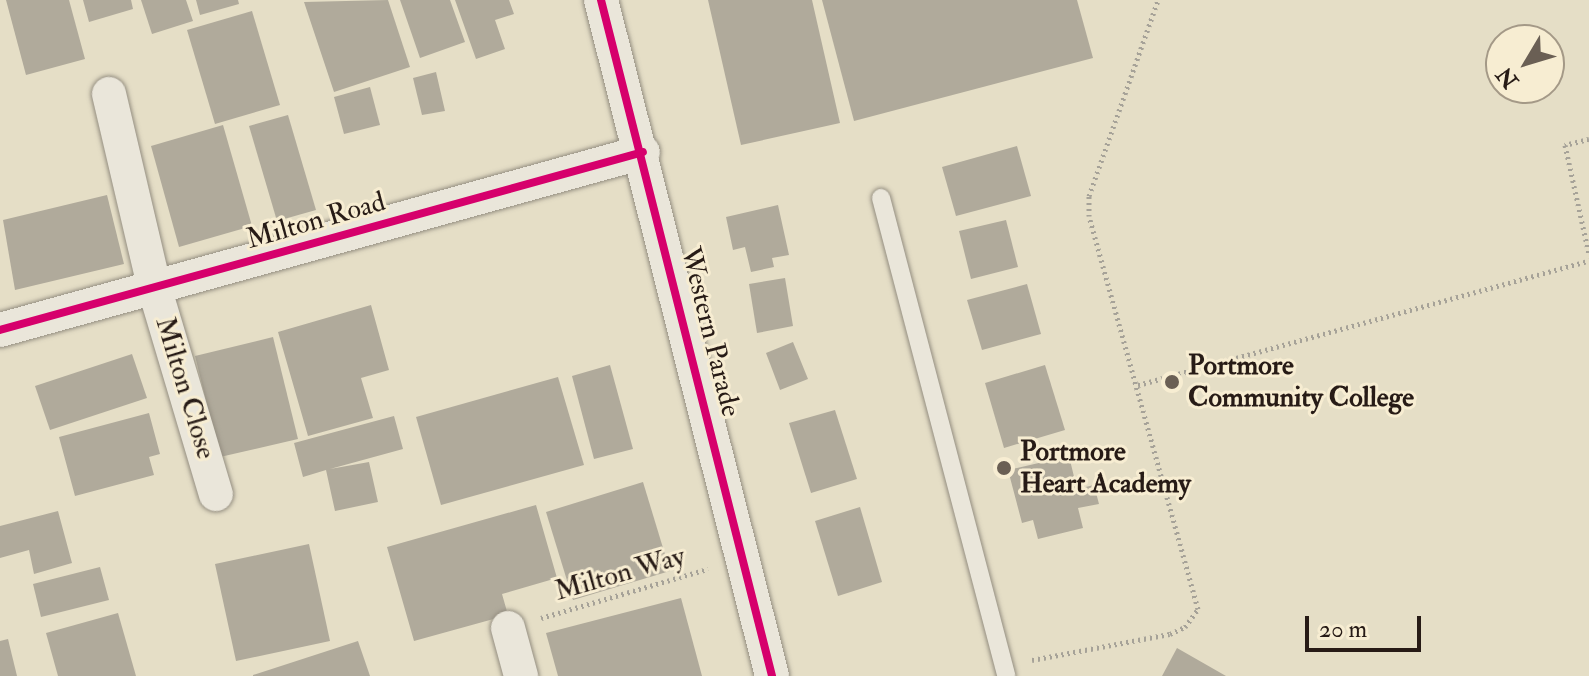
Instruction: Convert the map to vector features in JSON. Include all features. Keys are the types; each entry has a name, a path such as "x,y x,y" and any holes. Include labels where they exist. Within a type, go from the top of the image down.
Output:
{"street":[{"name":"Western Parade","path":"601,0 643,152 772,676"},
{"name":"Milton Close","path":"109,94 155,290 216,494"},
{"name":"Milton Road","path":"0,330 155,290 643,152"},
{"path":"508,628 521,676"}],"lane":[{"path":"881,198 1005,671"}],"path":[{"path":"1005,671 1170,634 1185,627 1198,609 1089,216 1089,196 1158,0"},
{"path":"1589,139 1565,145 1589,254"},
{"path":"1138,385 1589,261"}],"building":[{"path":"6,0 69,0 85,59 26,75"},
{"path":"83,0 131,0 133,9 89,22"},
{"path":"141,0 186,0 193,21 152,34"},
{"path":"196,0 238,0 239,4 200,15"},
{"path":"388,0 410,67 334,92 304,2"},
{"path":"400,0 450,0 465,42 420,58"},
{"path":"455,0 509,0 514,14 495,20 505,49 476,59"},
{"path":"708,0 812,0 840,123 741,145"},
{"path":"822,0 1077,0 1093,58 854,121"},
{"path":"252,11 280,105 215,124 187,30"},
{"path":"436,72 445,111 422,115 413,78"},
{"path":"370,87 380,125 344,134 334,97"},
{"path":"288,115 316,210 277,221 249,126"},
{"path":"223,125 252,226 179,247 151,146"},
{"path":"1017,146 1031,196 956,216 942,167"},
{"path":"107,195 124,264 15,290 3,220"},
{"path":"778,205 789,255 772,258 774,267 751,272 745,247 733,250 726,217"},
{"path":"1006,220 1018,267 971,279 959,231"},
{"path":"785,278 793,326 757,333 749,284"},
{"path":"1027,284 1041,334 982,350 967,300"},
{"path":"371,305 389,370 361,378 373,418 308,436 278,332"},
{"path":"273,337 298,439 220,457 195,356"},
{"path":"793,342 808,379 780,390 766,353"},
{"path":"132,354 147,398 50,430 35,386"},
{"path":"610,365 633,449 594,459 572,376"},
{"path":"1045,365 1065,430 1004,448 985,383"},
{"path":"558,377 584,465 441,505 416,417"},
{"path":"835,410 857,479 811,493 789,423"},
{"path":"149,413 160,454 149,457 154,475 75,496 59,437"},
{"path":"394,416 403,449 330,469 369,462 378,502 335,511 326,470 303,477 294,443"},
{"path":"1069,456 1077,489 1094,485 1099,504 1078,508 1083,528 1038,539 1033,520 1022,523 1008,470"},
{"path":"643,482 670,571 573,600 546,512"},
{"path":"536,505 557,578 502,594 508,615 414,641 387,547"},
{"path":"860,507 882,582 838,596 815,521"},
{"path":"58,511 72,563 34,574 29,550 0,558 0,526"},
{"path":"309,544 330,641 236,661 215,564"},
{"path":"100,567 109,600 41,617 33,584"},
{"path":"681,598 702,676 558,676 546,633"},
{"path":"118,613 136,676 58,676 46,633"},
{"path":"8,639 17,676 0,676 0,641"},
{"path":"358,641 370,676 253,676 253,675"},
{"path":"1177,648 1226,676 1162,676"}],"cycle path":[{"path":"601,0 772,676"},
{"path":"0,330 643,152"}],"place":[{"name":"Portmore Community College","path":"1172,382"},
{"name":"Portmore Heart Academy","path":"1004,468"}]}
